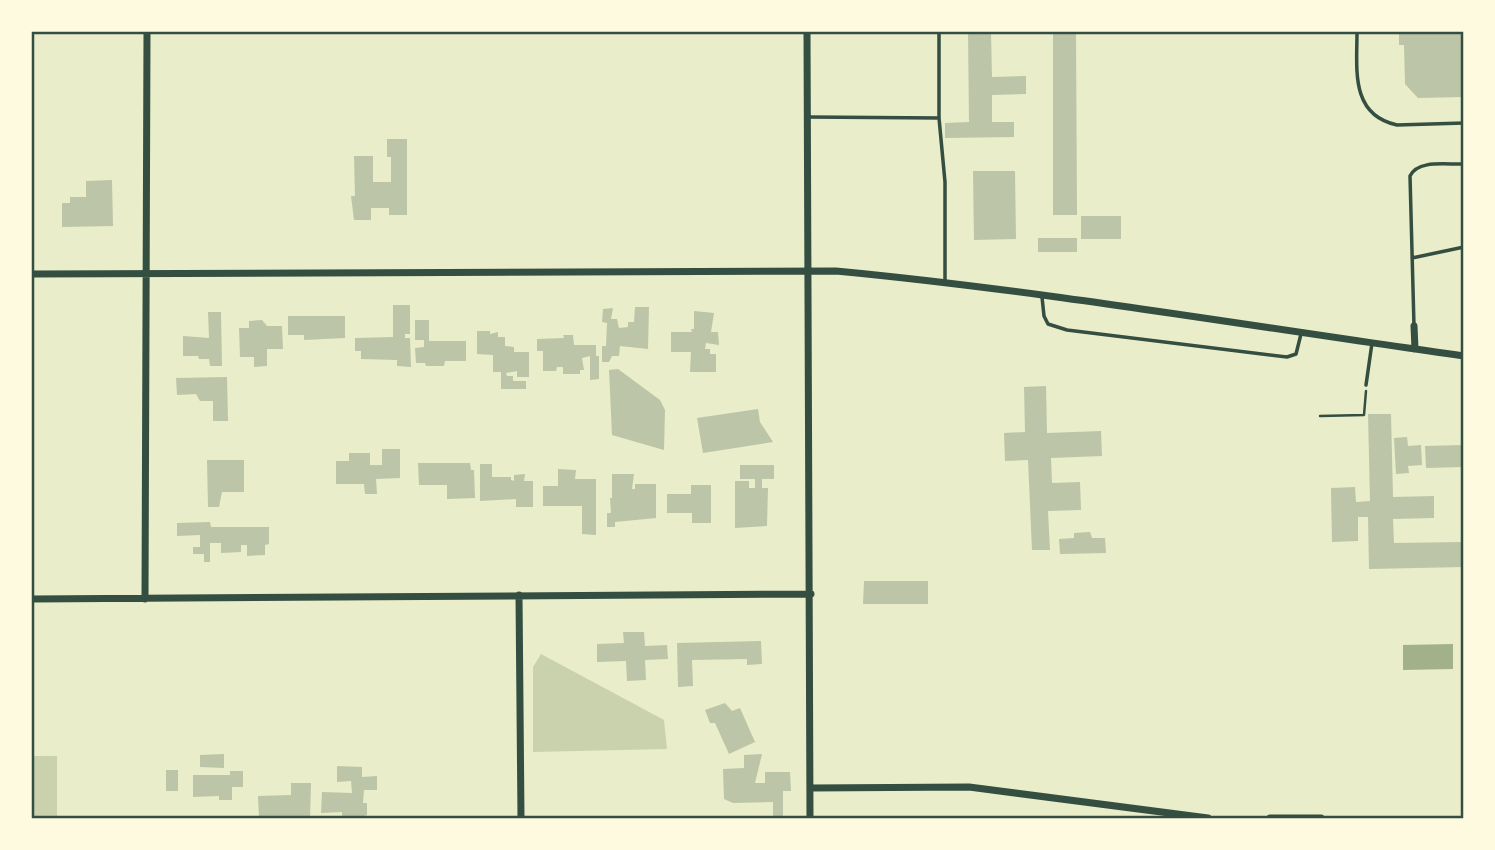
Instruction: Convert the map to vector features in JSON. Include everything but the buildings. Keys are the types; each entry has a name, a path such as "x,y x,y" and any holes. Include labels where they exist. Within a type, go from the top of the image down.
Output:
{"street":[{"path":"145,599 147,32"},
{"path":"807,32 810,818"},
{"path":"32,274 807,270 945,282 1464,356"},
{"path":"1414,326 1415,349"},
{"path":"32,599 811,594"},
{"path":"519,595 521,818"},
{"path":"811,788 982,788 1208,818"},
{"path":"1270,818 1321,818"}],"lane":[{"path":"939,32 945,282"},
{"path":"1357,32 1359,88 1363,101 1372,114 1387,123 1397,125 1464,123"},
{"path":"807,117 939,118"},
{"path":"1414,326 1410,176 1424,165 1464,164"},
{"path":"1412,258 1464,247"},
{"path":"1042,295 1046,320 1057,328 1287,357 1296,354 1301,332"},
{"path":"1366,384 1372,343"}],"path":[{"path":"1320,416 1364,415 1366,384"}],"shaded area":[{"path":"1453,644 1453,669 1403,670 1403,645"},
{"path":"541,654 664,720 667,749 533,752 533,667"},
{"path":"32,756 57,756 57,818 32,818"}]}
